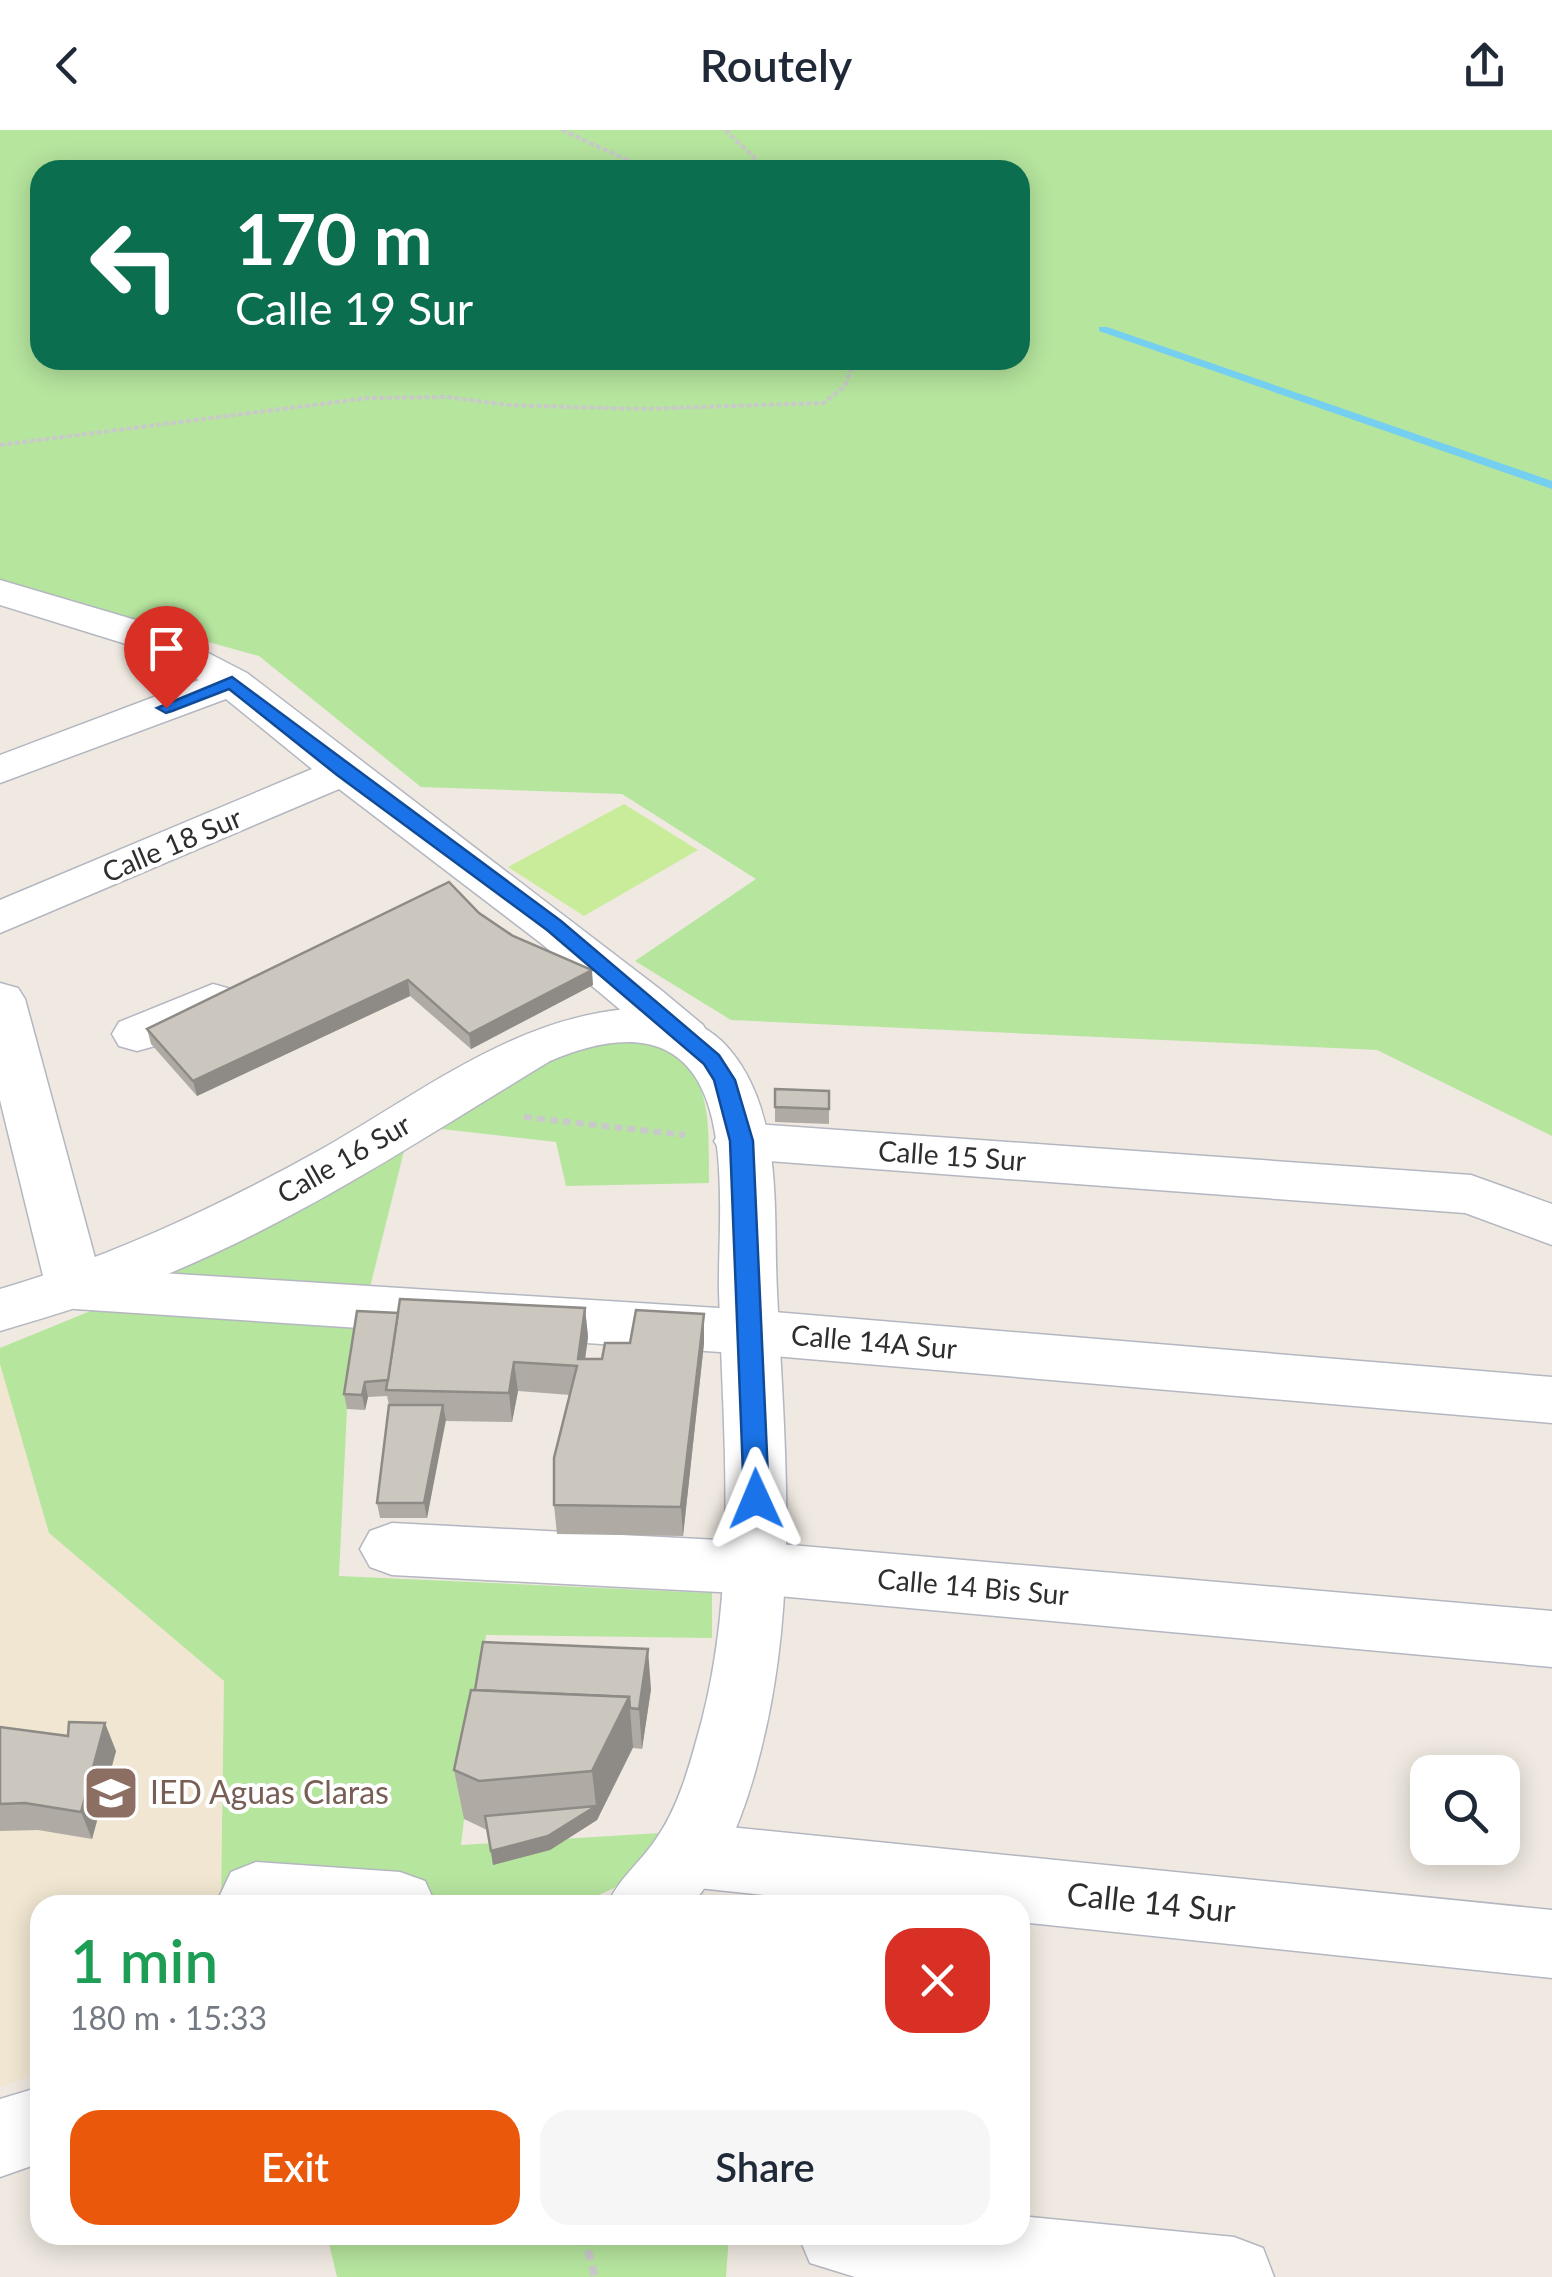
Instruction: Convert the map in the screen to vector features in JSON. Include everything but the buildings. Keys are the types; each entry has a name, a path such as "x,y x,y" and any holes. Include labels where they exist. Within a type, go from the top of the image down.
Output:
{"street":[{"path":"0,592 120,627 185,654 232,682 344,771 567,935 711,1060 724,1080 742,1141 757,1568 751,1652 738,1718 711,1803 666,1880"},
{"path":"0,770 232,682"},
{"name":"Calle 18 Sur","path":"0,918 344,771"},
{"path":"436,900 489,876"},
{"path":"137,1034 260,979"},
{"path":"0,999 12,1092 75,1288"},
{"name":"Calle 16 Sur","path":"0,1310 141,1264 234,1222 566,1034 597,1025 627,1025 685,1037"},
{"name":"Calle 15 Sur","path":"742,1141 1471,1194 1552,1225"},
{"name":"Calle 14A Sur","path":"75,1288 750,1332 1552,1400"},
{"name":"Calle 14 Bis Sur","path":"392,1549 757,1568 1552,1639"},
{"name":"Calle 14 Sur","path":"666,1880 874,1895"},
{"name":"Calle 14 Sur","path":"1030,1906 1552,1944"},
{"path":"0,2138 30,2129"},
{"path":"922,2245 1133,2270 1234,2277"}],"path":[{"path":"562,130 626,160"},
{"path":"725,130 757,160"},
{"path":"0,445 368,398 447,398 508,405 639,409 824,403 843,391 853,370"},
{"path":"433,1108 742,1141"},
{"path":"587,2245 595,2277"}],"shaded area":[{"name":"IED Aguas Claras","path":"0,1364 49,1533 224,1681 221,1895 30,1895 30,2076 0,2087"}],"green space":[{"path":"0,130 1552,130 1552,1136 1377,1050 731,1020 635,961 756,879 622,794 421,787 259,656 0,584"},
{"path":"624,804 698,850 584,916 508,867"},
{"path":"614,1039 661,1046 692,1071 708,1124 709,1183 566,1186 556,1142 433,1128 580,1042"},
{"path":"406,1143 360,1327 347,1409 339,1576 712,1593 712,1638 486,1635 461,1845 660,1833 627,1882 599,1895 221,1895 224,1681 49,1533 0,1364 0,1348 110,1303 217,1251"},
{"path":"329,2245 728,2245 726,2277 337,2277"}],"waterway":[{"path":"1103,329 1552,485"}],"place":[{"name":"IED Aguas Claras","path":"111,1793"}],"route":[{"path":"166,708 232,682 344,771 554,925 711,1060 724,1080 742,1141 756,1499"}]}
